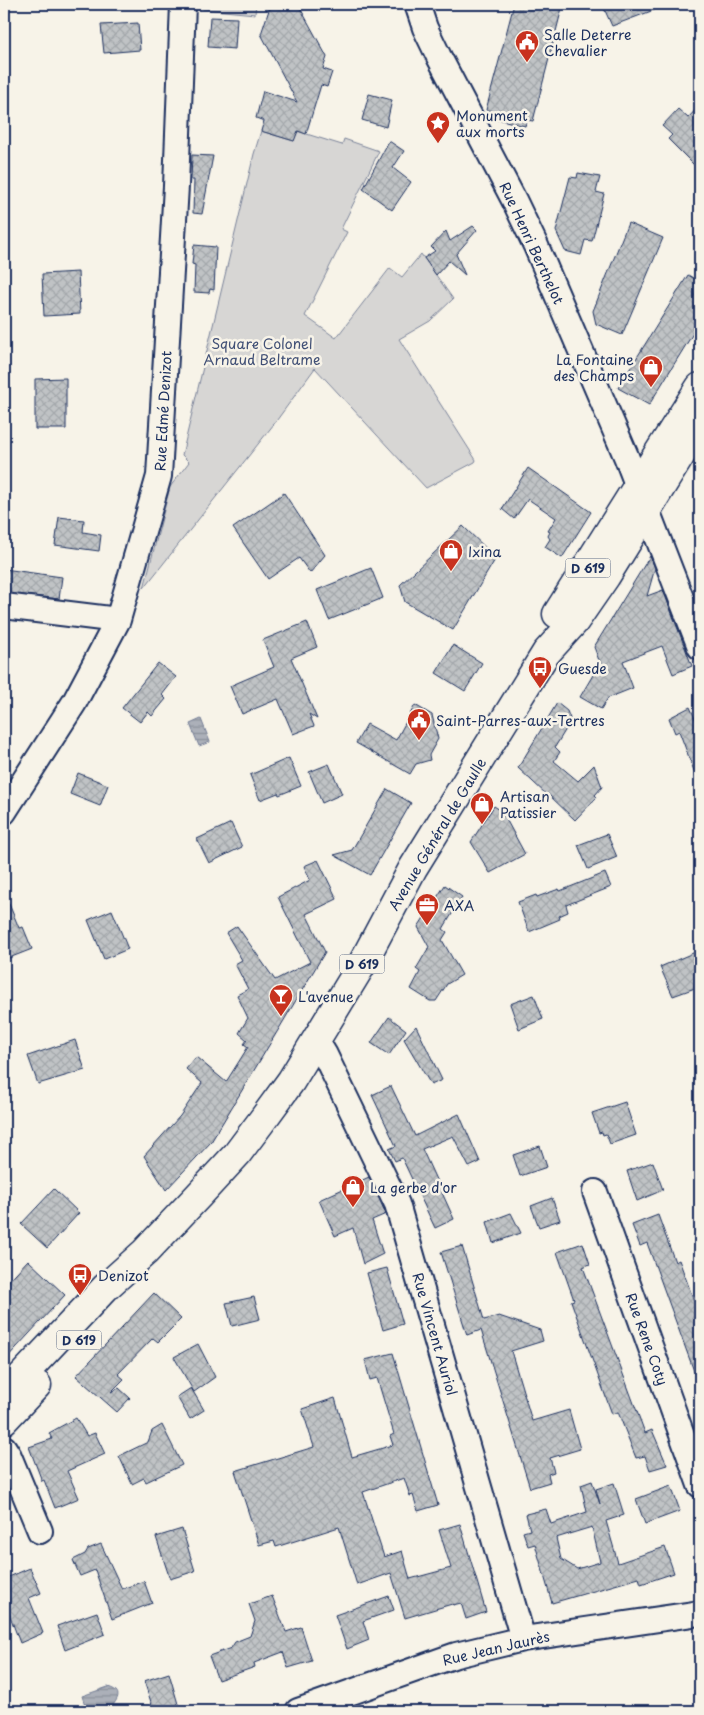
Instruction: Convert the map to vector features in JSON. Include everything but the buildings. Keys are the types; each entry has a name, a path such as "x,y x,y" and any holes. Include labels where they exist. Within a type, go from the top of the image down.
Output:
{"main road":[{"name":"Avenue Général de Gaulle","path":"643,498 700,387"},
{"name":"Avenue Général de Gaulle","path":"4,1395 106,1287 144,1252 237,1154 285,1089 371,948 413,868 546,653 557,616 643,498 700,424"},
{"name":"Avenue Général de Gaulle","path":"4,1420 119,1298 144,1252"}],"street":[{"name":"Rue Edmé Denizot","path":"4,812 74,703 118,620 159,476 184,4"},
{"name":"Rue Henri Berthelot","path":"417,4 425,28 439,57 536,246 643,498 700,648"},
{"path":"4,606 118,620"},
{"name":"Rue Vincent Auriol","path":"316,1040 397,1204 523,1639"},
{"name":"Rue Rene Coty","path":"595,1192 700,1485"},
{"path":"4,1448 40,1531"},
{"name":"Rue Jean Jaurès","path":"298,1711 456,1655 523,1639 700,1613"}],"green space":[{"path":"203,4 256,4 255,14 203,9"},
{"name":"Square Colonel Arnaud Beltrame","path":"261,131 294,141 297,131 342,145 344,139 379,151 341,229 347,232 305,316 336,338 390,268 402,277 421,254 453,299 430,321 399,339 476,460 426,488 315,368 274,424 144,588 170,487 189,462 182,455"}],"shaded area":[{"path":"201,719 210,742 199,746 190,724"},
{"path":"108,1687 114,1689 118,1695 110,1711 87,1711 82,1696"}],"place":[{"name":"Salle Deterre Chevalier","path":"527,63"},
{"name":"Monument aux morts","path":"438,144"},
{"name":"La Fontaine des Champs","path":"651,388"},
{"name":"Ixina","path":"451,572"},
{"name":"Guesde","path":"540,689"},
{"name":"Saint-Parres-aux-Tertres","path":"419,741"},
{"name":"Artisan Patissier","path":"482,825"},
{"name":"AXA","path":"427,926"},
{"name":"L'avenue","path":"281,1017"},
{"name":"La gerbe d'or","path":"353,1208"},
{"name":"Denizot","path":"80,1296"}]}
